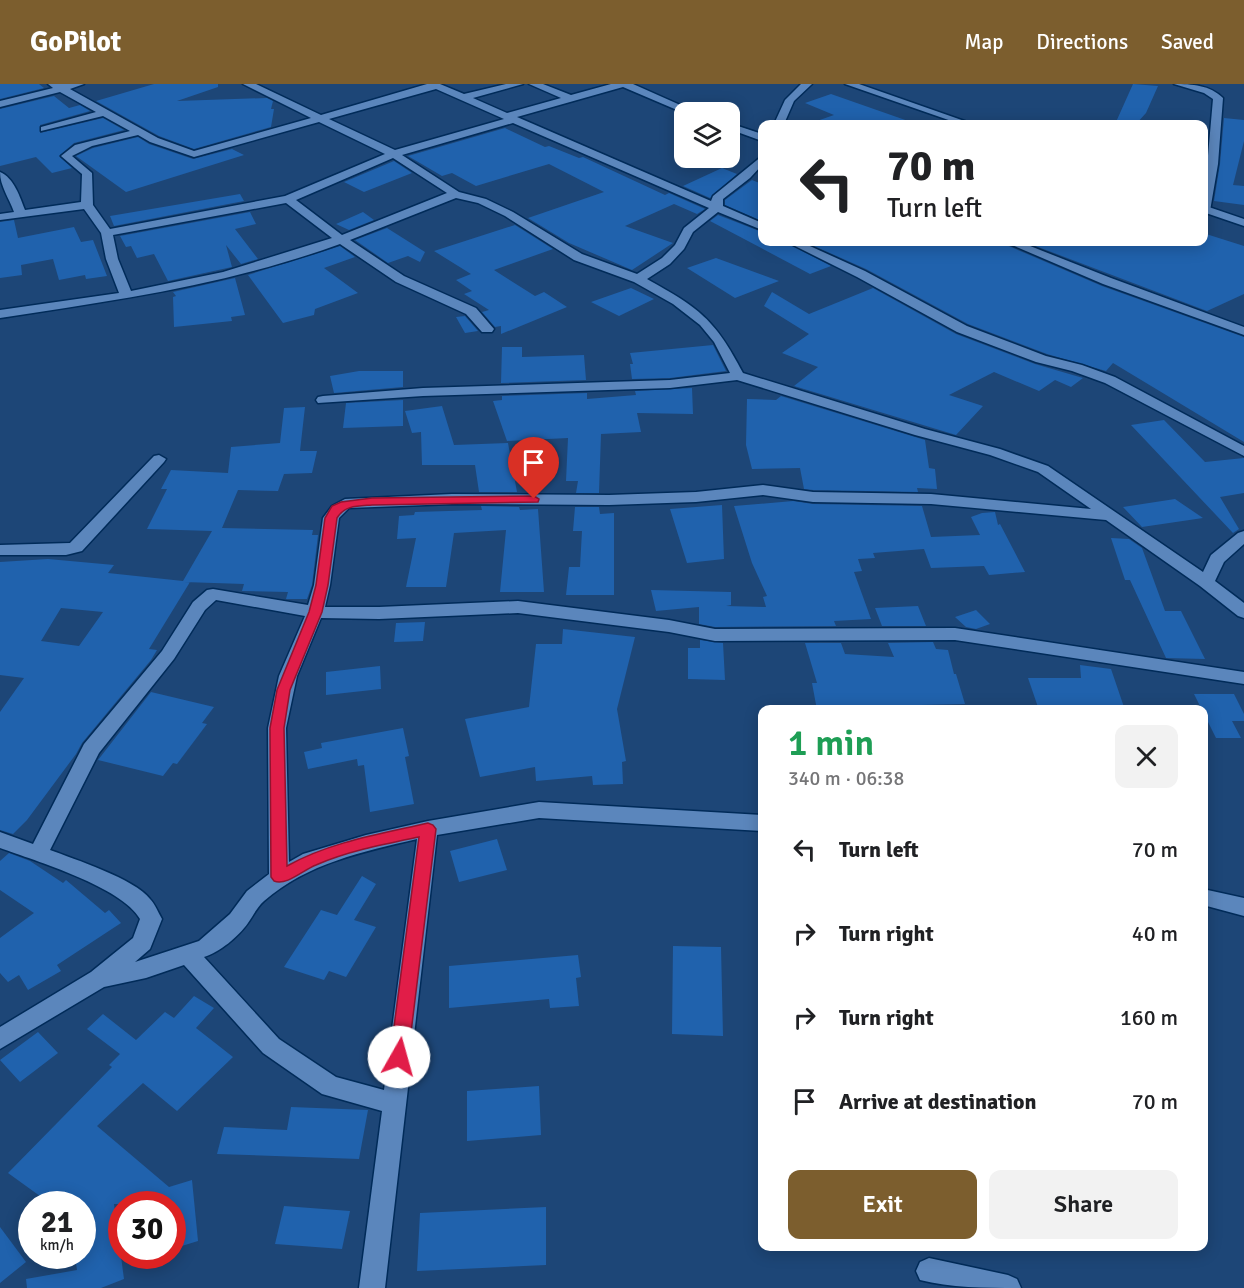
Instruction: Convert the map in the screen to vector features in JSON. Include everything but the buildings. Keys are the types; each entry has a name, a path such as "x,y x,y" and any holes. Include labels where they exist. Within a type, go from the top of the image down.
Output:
{"street":[{"path":"0,104 57,86 79,84"},
{"path":"248,84 394,154 455,194 483,201 509,214 578,257 638,279 677,301 705,322 720,341 738,376"},
{"path":"465,97 505,85 518,84"},
{"path":"534,84 570,98"},
{"path":"107,233 288,199 394,154 570,98 630,84 674,104"},
{"path":"781,120 790,100 807,84"},
{"path":"850,84 956,120"},
{"path":"1179,84 1207,91 1218,98 1213,164 1208,188"},
{"path":"57,86 140,132 194,154 434,85 758,225"},
{"path":"45,129 102,112"},
{"path":"740,130 758,137"},
{"path":"126,294 112,259 107,233 87,205 87,173 66,156 68,152 80,146 140,132"},
{"path":"717,207 717,198 746,176 758,163"},
{"path":"0,175 11,189 21,214"},
{"path":"0,314 192,283 230,274 365,231 455,194"},
{"path":"288,199 400,279 471,311 487,329"},
{"path":"0,217 87,205"},
{"path":"638,279 666,261 680,246 688,230 717,207"},
{"path":"1208,210 1244,224"},
{"path":"802,246 861,274 962,329 1041,359 1110,380 1244,452"},
{"path":"1021,246 1107,281 1244,331"},
{"path":"323,400 423,392 670,384 738,376 920,432 995,452 1043,469 1114,516 1244,612"},
{"path":"0,550 66,550 76,547 159,459"},
{"path":"279,877 277,728 288,676 315,612 322,585 331,518 336,509 345,504 452,499 642,499 696,497 763,490 813,497 931,499 1114,516"},
{"path":"1206,582 1217,559 1244,536"},
{"path":"38,854 92,749 168,655 200,606 213,594 315,612 379,613 518,607 669,626 715,635 955,634 1244,678"},
{"path":"99,979 146,969 207,947 238,920 254,897 279,877 310,860 366,843 428,829 539,810 758,823"},
{"path":"372,1288 428,829"},
{"path":"0,840 82,870 124,891 142,903 151,919 142,943 99,979 0,1039"},
{"path":"1208,898 1244,907"},
{"path":"188,954 271,1046 330,1086 393,1103"},
{"path":"929,1271 1008,1288"}],"route":[{"path":"399,1057 428,829 366,843 310,860 279,877 277,728 284,690 315,612 322,585 331,518 336,509 345,504 372,501 534,499"}]}
